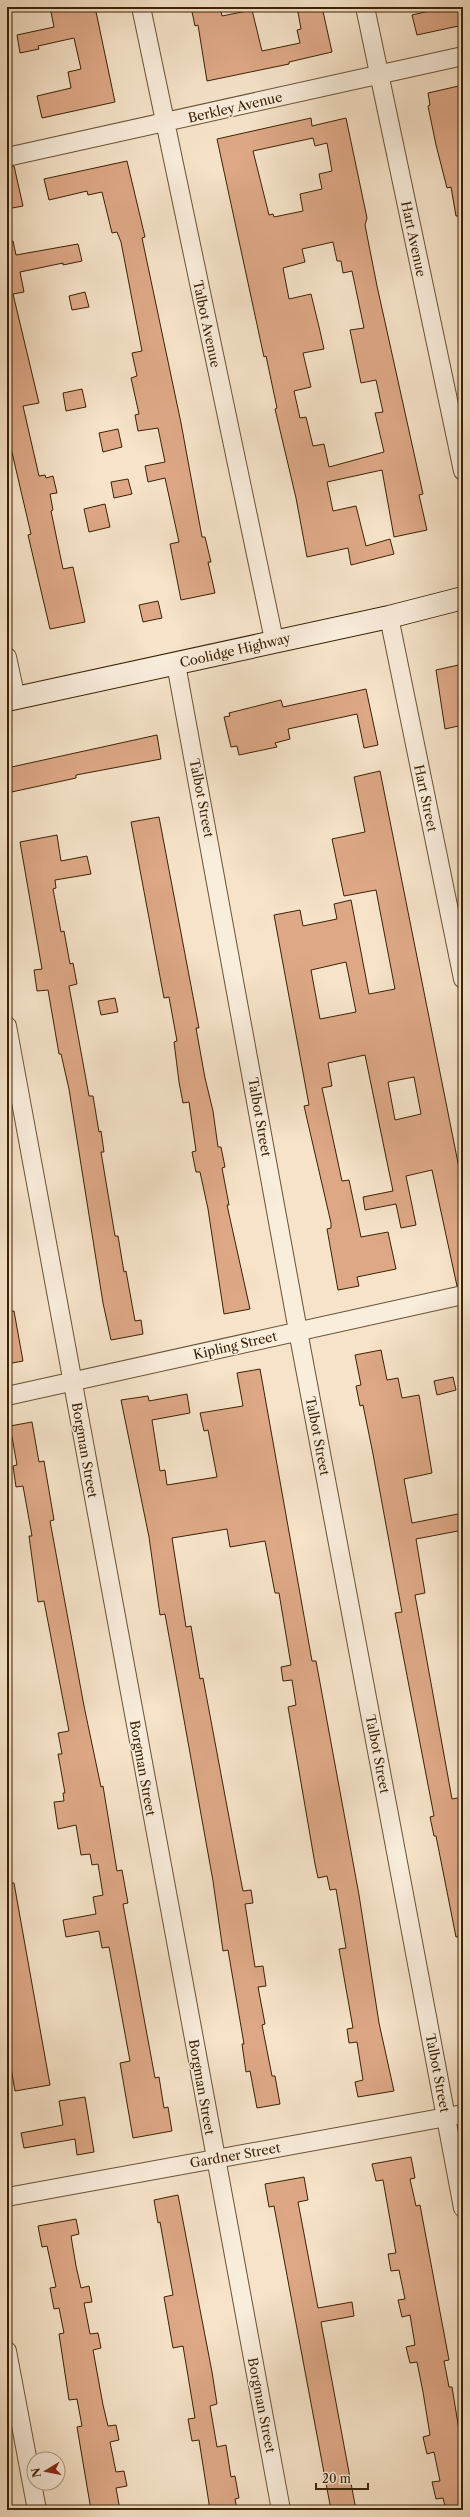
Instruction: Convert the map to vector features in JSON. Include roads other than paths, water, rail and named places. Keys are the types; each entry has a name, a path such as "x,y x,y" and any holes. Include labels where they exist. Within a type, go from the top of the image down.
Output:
{"main road":[{"name":"Coolidge Highway","path":"12,699 176,664 274,640 389,617 463,598"}],"street":[{"name":"Talbot Avenue","path":"140,7 274,640"},
{"name":"Hart Avenue","path":"364,7 463,471"},
{"name":"Berkley Avenue","path":"7,157 463,56"},
{"name":"Hart Street","path":"389,617 463,979"},
{"path":"7,657 12,699"},
{"name":"Talbot Street","path":"176,664 298,1331 455,2115 463,2208"},
{"name":"Borgman Street","path":"7,1026 215,2158 282,2510"},
{"name":"Kipling Street","path":"7,1396 463,1295"},
{"name":"Gardner Street","path":"7,2197 455,2115"},
{"path":"7,2351 37,2510"}]}
